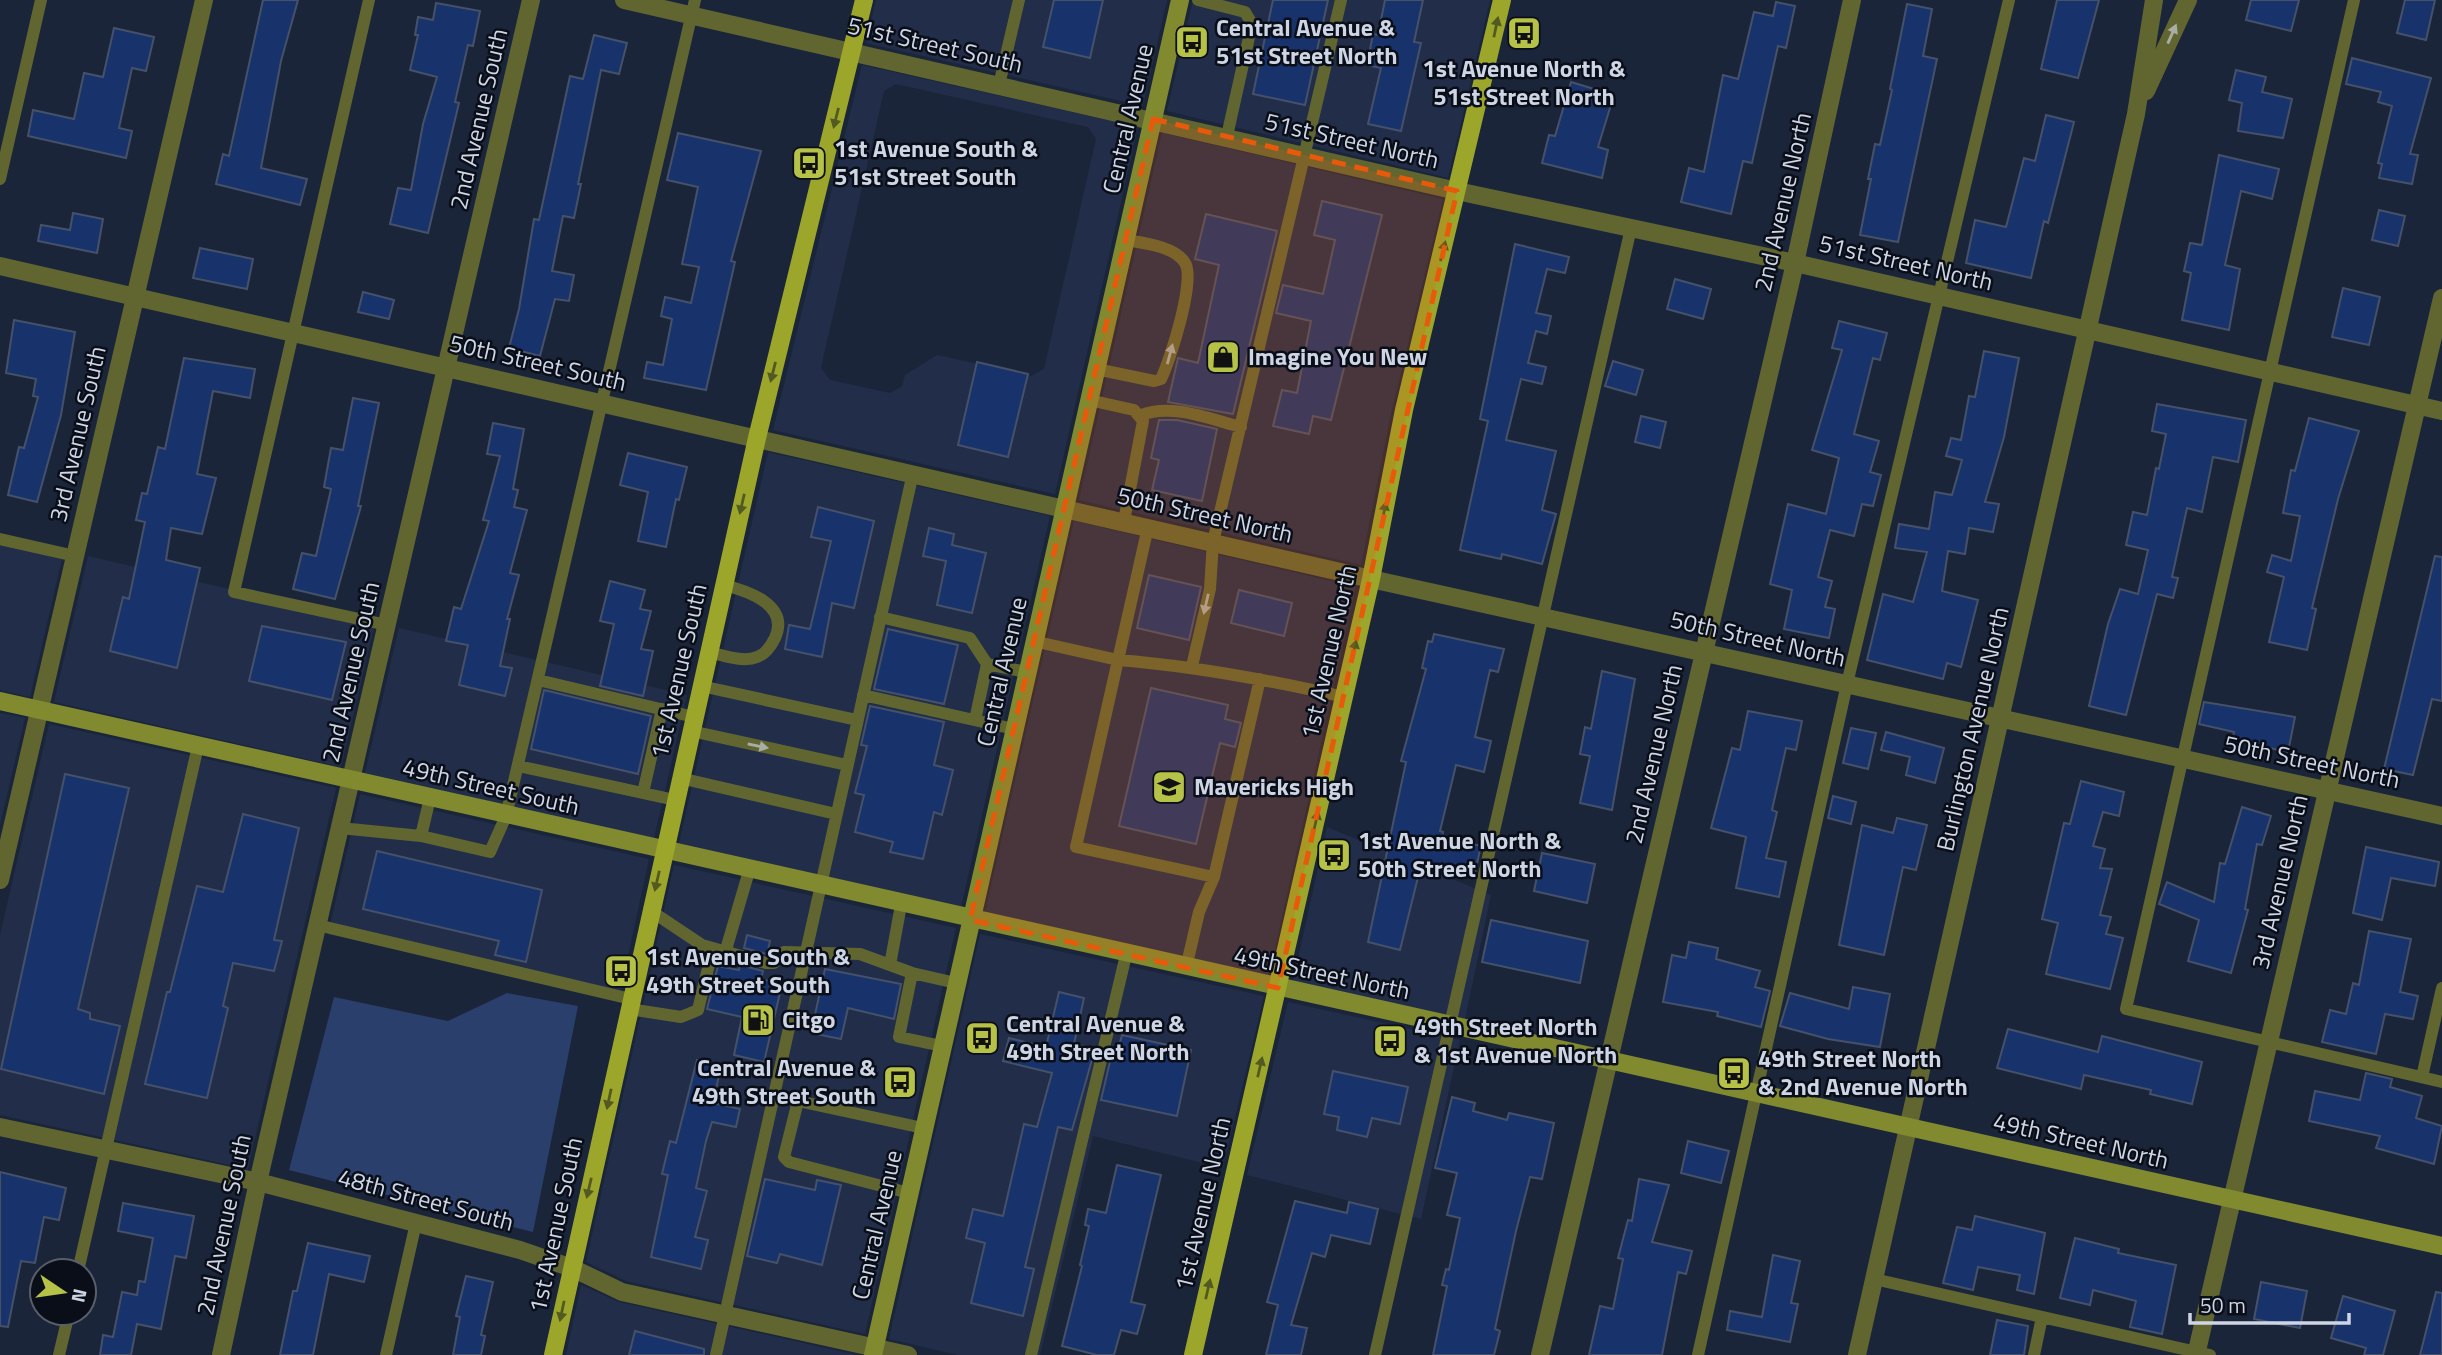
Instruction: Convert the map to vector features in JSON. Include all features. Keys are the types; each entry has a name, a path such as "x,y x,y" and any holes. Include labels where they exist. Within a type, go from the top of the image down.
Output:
{"main road":[{"name":"1st Avenue South","path":"553,1355 757,438 864,0"},
{"name":"Central Avenue","path":"873,1351 1180,0"},
{"name":"1st Avenue North","path":"1193,1355 1371,579 1404,410 1502,0"},
{"name":"49th Street South","path":"0,701 970,920"},
{"name":"49th Street North","path":"970,920 2442,1246"}],"street":[{"name":"3rd Avenue South","path":"0,880 2,860 204,0"},
{"name":"2nd Avenue South","path":"221,1355 258,1182 531,0"},
{"name":"51st Street South","path":"624,0 693,8 852,51 1153,119"},
{"name":"2nd Avenue North","path":"1540,1355 1795,262 1852,0"},
{"name":"Burlington Avenue North","path":"1857,1355 2136,114 2154,0"},
{"name":"Burlington Avenue North","path":"2136,114 2188,0"},
{"name":"51st Street North","path":"1153,119 1457,191 1795,262 2442,411"},
{"name":"50th Street South","path":"0,266 1064,508"},
{"name":"3rd Avenue North","path":"2201,1354 2268,1042 2442,298"},
{"name":"50th Street North","path":"1064,508 1371,579 1703,650 2000,720 2442,816"},
{"name":"48th Street South","path":"0,1127 258,1182 520,1250 572,1268 622,1292 873,1351 908,1355"}],"lane":[{"path":"0,179 41,0"},
{"path":"369,0 234,592 387,625"},
{"path":"999,85 1019,0"},
{"path":"1198,0 1245,12 1252,24 1227,136"},
{"path":"1192,666 1210,589 1213,542 1341,0"},
{"path":"1699,1355 1847,684 2009,0"},
{"path":"2354,0 2126,1009 2442,1082"},
{"path":"340,828 421,836 490,852 506,816 693,8"},
{"path":"1376,1355 1631,228"},
{"path":"1096,369 1154,381 1161,379 1185,296 1189,271 1184,261 1156,246 1125,240"},
{"path":"1089,400 1134,410 1141,415 1143,421 1124,521"},
{"path":"1141,415 1151,411 1172,410 1241,427"},
{"path":"716,1355 913,473"},
{"path":"1148,527 1076,847 1213,877"},
{"path":"0,539 75,556"},
{"path":"709,652 746,659 758,657 770,647 777,633 779,620 773,609 754,593 724,585"},
{"path":"880,617 970,638 987,664 1026,672"},
{"path":"1033,641 1118,660 1192,666 1344,697"},
{"path":"975,720 987,664"},
{"path":"1186,968 1199,912 1213,877 1260,679"},
{"path":"538,680 662,709 692,724 847,765"},
{"path":"701,686 857,720"},
{"path":"863,695 1014,729"},
{"path":"643,793 662,709"},
{"path":"81,1257 198,746"},
{"path":"518,766 675,800"},
{"path":"680,779 836,814"},
{"path":"421,836 430,799"},
{"path":"317,925 681,1017 698,1010 710,960 725,953 749,871"},
{"path":"890,965 901,905"},
{"path":"651,911 702,946 766,964 775,963 784,952 806,950 860,954 912,973 956,983"},
{"path":"1031,1355 1126,955"},
{"path":"912,973 898,1037 942,1046"},
{"path":"2421,1077 2442,988"},
{"path":"909,1193 813,1169 785,1157 798,1101 923,1128"},
{"path":"386,1355 416,1223"},
{"path":"1874,1279 2201,1354"},
{"path":"2034,1355 2042,1317"},
{"path":"59,1355 66,1327"}],"highlighted area":[{"path":"1153,119 1457,191 1278,988 970,920"}],"shaded area":[{"path":"876,0 1167,0 1143,106 866,43"},
{"path":"1193,0 1490,0 1448,178 1167,111"},
{"path":"862,65 1138,127 1055,494 773,430","holes":["896,84 1088,127 1096,139 1044,369 1031,376 937,355 905,375 902,386 890,393 830,380 821,368 884,91"]},
{"path":"1162,133 1443,199 1390,418 1361,565 1079,500"},
{"path":"768,452 1050,516 961,907 679,843"},
{"path":"1074,521 1356,587 1269,975 985,912"},
{"path":"0,536 64,550 30,697 0,690"},
{"path":"88,556 375,623 341,767 54,702"},
{"path":"399,628 687,695 654,838 365,773"},
{"path":"0,713 25,718 0,825"},
{"path":"49,724 336,788 248,1169 0,1115 0,935"},
{"path":"360,794 649,859 619,997 328,934"},
{"path":"1327,827 1491,895 1465,1019 1293,981"},
{"path":"674,865 956,928 865,1334 626,1281 586,1262"},
{"path":"980,934 1264,996 1223,1168 1093,1136 1040,1355 958,1355 889,1339"},
{"path":"507,993 578,1006 533,1232 289,1170 334,997 448,1021"},
{"path":"1288,1002 1460,1040 1421,1219 1247,1175"},
{"path":"581,1285 619,1302 857,1355 566,1355"}],"building":[{"path":"263,0 298,0 281,61 261,168 307,179 300,205 216,184 223,154 229,156"},
{"path":"1054,0 1103,0 1090,58 1043,47"},
{"path":"1273,0 1328,0 1305,105 1253,94"},
{"path":"1385,0 1423,0 1414,42 1421,43 1401,131 1368,124 1381,68 1367,65 1373,34 1378,35"},
{"path":"2057,0 2099,0 2078,78 2041,69"},
{"path":"2251,0 2299,0 2291,31 2246,20"},
{"path":"2405,0 2435,0 2426,40 2397,33"},
{"path":"1776,2 1795,6 1786,48 1778,46 1752,163 1743,161 1731,214 1681,202 1689,168 1704,172 1723,75 1738,79 1754,12 1773,16"},
{"path":"436,3 480,11 473,46 468,45 455,102 459,103 428,233 390,224 398,188 411,190 423,124 437,77 410,70 418,35 415,35 418,17 433,20"},
{"path":"1907,4 1932,9 1923,56 1937,59 1898,242 1860,235 1875,144 1880,145"},
{"path":"114,28 154,37 146,71 132,68 119,128 132,131 126,158 28,136 33,110 74,119 84,73 103,77"},
{"path":"594,35 627,43 619,74 601,70 578,184 581,184 574,218 563,216 552,271 574,275 569,301 555,299 540,356 509,348 519,309 534,219 539,220 570,76 583,79"},
{"path":"2352,58 2431,78 2410,154 2418,155 2412,184 2379,178 2382,164 2378,163 2392,106 2378,102 2381,92 2346,84"},
{"path":"2236,70 2266,77 2262,92 2292,99 2283,138 2238,131 2242,103 2229,100"},
{"path":"1571,82 1614,95 1598,147 1608,150 1602,178 1542,163 1549,135 1555,136"},
{"path":"2046,115 2074,122 2048,223 2044,221 2031,278 1966,263 1975,220 2006,227 2024,158 2035,161"},
{"path":"678,133 761,151 731,261 735,262 706,390 644,378 647,362 663,365 672,319 661,316 665,297 691,303 699,267 682,264 698,187 667,180"},
{"path":"2219,155 2279,169 2272,199 2241,191 2225,265 2240,269 2229,330 2182,320 2191,273 2184,271 2190,243 2202,245"},
{"path":"1322,201 1382,215 1331,420 1313,416 1309,434 1273,426 1282,390 1297,393 1311,321 1276,313 1283,285 1323,294 1335,240 1314,235"},
{"path":"2379,210 2405,216 2398,246 2372,240"},
{"path":"73,213 103,219 97,253 38,241 41,225 70,230"},
{"path":"1206,214 1277,231 1233,414 1168,402 1178,358 1198,363 1219,265 1195,259"},
{"path":"1515,244 1569,257 1565,273 1547,269 1536,313 1551,316 1547,334 1536,331 1528,363 1546,367 1542,384 1521,379 1506,440 1556,451 1542,510 1556,514 1542,564 1502,554 1501,559 1460,550 1488,421 1480,419"},
{"path":"200,248 253,259 247,289 193,278"},
{"path":"1675,279 1711,289 1703,319 1667,309"},
{"path":"2343,288 2380,297 2369,345 2332,337"},
{"path":"363,292 394,300 389,319 358,312"},
{"path":"14,320 75,332 61,415 37,502 8,495 19,447 24,448 38,397 33,396 36,379 6,373"},
{"path":"1839,321 1887,333 1880,360 1873,358 1854,434 1879,441 1870,472 1881,475 1873,506 1862,504 1854,536 1830,530 1818,577 1832,581 1825,607 1835,609 1829,638 1784,629 1792,590 1770,584 1788,504 1826,514 1839,458 1812,450 1842,350 1832,348"},
{"path":"1984,351 2019,358 2004,437 1985,502 1999,504 1993,532 1969,528 1965,554 1948,551 1942,591 1978,600 1961,667 1947,663 1943,679 1867,660 1883,594 1913,602 1927,552 1895,548 1899,524 1929,529 1935,492 1952,495 1962,460 1946,456 1951,438 1961,440 1969,396 1975,397"},
{"path":"184,358 255,369 250,398 213,391 197,474 216,478 202,534 171,528 166,560 200,568 177,668 110,651 123,597 129,599 145,522 136,520 142,493 147,494 158,447 165,449"},
{"path":"1613,361 1643,370 1636,395 1605,386"},
{"path":"977,362 1028,374 1008,457 958,445"},
{"path":"353,398 379,403 358,506 361,506 335,599 293,589 302,553 316,556 331,489 324,487 331,448 343,450"},
{"path":"2157,404 2246,420 2238,462 2213,457 2202,512 2187,508 2172,577 2178,578 2173,598 2157,594 2126,715 2089,706 2108,624 2120,589 2138,594 2148,550 2126,545 2133,512 2147,515 2156,468 2159,469 2166,434 2152,431"},
{"path":"1641,416 1666,422 1660,448 1635,442"},
{"path":"2309,418 2359,431 2338,499 2312,608 2316,609 2307,650 2269,642 2284,577 2267,572 2272,555 2291,561 2300,516 2283,513 2291,470 2295,471"},
{"path":"1159,420 1177,420 1217,429 1202,501 1152,490 1159,460 1151,458"},
{"path":"493,423 524,429 513,489 518,490 514,507 527,510 510,573 519,575 507,619 510,619 500,666 512,668 505,696 459,685 468,645 446,641 454,607 461,609 489,521 483,520 500,456 487,454"},
{"path":"628,453 687,467 679,500 676,499 666,547 638,541 648,492 620,485"},
{"path":"818,507 874,521 854,608 832,603 822,657 785,649 789,625 810,629 831,541 811,537"},
{"path":"929,528 954,534 952,545 986,553 972,613 937,605 946,561 923,556"},
{"path":"2435,556 2442,557 2442,701 2432,699 2413,775 2384,769"},
{"path":"1149,575 1201,587 1189,640 1137,628"},
{"path":"610,581 645,590 640,609 651,611 641,649 653,651 643,696 600,686 614,624 600,621"},
{"path":"1239,590 1292,603 1284,636 1231,623"},
{"path":"262,626 346,642 332,700 249,681"},
{"path":"888,629 958,645 944,704 874,689"},
{"path":"1434,634 1504,649 1498,672 1490,670 1475,737 1491,741 1484,772 1456,765 1440,831 1443,832 1442,837 1481,846 1474,876 1421,865 1400,950 1368,942 1406,762 1401,761 1426,669 1422,668 1428,641 1432,642"},
{"path":"1602,671 1635,679 1612,810 1580,803 1590,756 1580,754 1585,727 1591,729"},
{"name":"Mavericks High","path":"1151,688 1228,705 1225,719 1241,723 1235,747 1220,743 1196,844 1119,826"},
{"path":"544,690 651,716 638,774 531,749"},
{"path":"2204,702 2295,717 2288,752 2232,740 2234,732 2199,724"},
{"path":"870,706 944,722 934,765 953,770 942,815 934,812 923,859 890,852 893,842 855,832 864,795 855,793 867,746 861,745"},
{"path":"1748,711 1802,721 1796,750 1786,748 1772,810 1777,812 1766,858 1786,862 1779,897 1736,888 1746,837 1711,828 1732,748 1740,750"},
{"path":"1851,728 1876,733 1868,769 1843,763"},
{"path":"1886,732 1944,748 1935,783 1906,775 1910,757 1881,750"},
{"path":"65,774 129,788 78,1009 90,1013 90,1019 120,1026 104,1094 1,1069"},
{"path":"2081,781 2124,792 2119,816 2103,812 2093,846 2105,849 2100,868 2112,869 2100,915 2111,917 2106,934 2123,938 2110,989 2046,974 2058,923 2042,919 2064,823 2070,824"},
{"path":"1833,796 1856,802 1851,824 1828,818"},
{"path":"2242,807 2271,816 2262,845 2257,844 2245,909 2248,910 2231,973 2188,961 2199,920 2159,904 2167,882 2214,902 2220,863 2225,864"},
{"path":"243,814 299,828 274,940 282,941 274,971 233,963 223,1006 228,1008 207,1098 145,1084 197,886 223,892"},
{"path":"1897,818 1927,825 1916,870 1903,867 1884,955 1839,945 1862,825 1893,833"},
{"path":"2366,847 2439,862 2435,886 2391,878 2382,920 2353,913"},
{"path":"377,851 542,890 526,962 495,955 499,941 363,909"},
{"path":"1542,853 1595,864 1587,903 1534,891"},
{"path":"1491,920 1588,941 1580,983 1482,962"},
{"path":"2369,931 2411,939 2400,992 2418,996 2413,1019 2385,1014 2376,1054 2322,1042 2330,1010 2346,1014 2353,983 2359,985"},
{"path":"747,935 770,941 767,954 744,948"},
{"path":"1689,942 1718,948 1716,959 1760,971 1755,987 1770,991 1761,1027 1717,1016 1718,1012 1663,1002 1672,955 1686,958"},
{"path":"740,965 763,971 761,979 782,984 764,1062 734,1055 742,1017 707,1009 718,966 739,970"},
{"path":"825,969 901,984 894,1019 848,1008 841,1039 811,1033"},
{"path":"1853,987 1890,994 1880,1047 1828,1039 1780,1026 1790,993 1849,1009"},
{"path":"1059,992 1084,998 1074,1044 1095,1049 1072,1130 1058,1127 1025,1267 1034,1269 1023,1316 971,1303 985,1243 966,1238 973,1209 1003,1216 1024,1124 1037,1127 1052,1073 1003,1061 1009,1038 1046,1047"},
{"path":"2008,1029 2098,1052 2102,1036 2202,1062 2192,1104 2150,1094 2151,1090 2084,1075 2081,1089 1997,1068"},
{"path":"1122,1035 1191,1050 1177,1116 1101,1100 1112,1053 1117,1054"},
{"path":"697,1060 721,1066 713,1103 740,1109 736,1127 712,1122 706,1141 696,1188 707,1191 695,1237 708,1240 701,1269 651,1257 668,1175 662,1174 670,1141 676,1143"},
{"path":"1333,1071 1408,1087 1400,1124 1372,1118 1367,1137 1337,1130 1339,1117 1324,1114"},
{"path":"2366,1073 2392,1079 2390,1087 2422,1096 2416,1118 2442,1126 2434,1164 2376,1148 2380,1136 2309,1121 2315,1091 2360,1100"},
{"path":"1452,1097 1475,1103 1473,1111 1507,1120 1509,1113 1554,1123 1542,1179 1530,1177 1516,1231 1495,1329 1500,1331 1494,1355 1433,1355 1447,1286 1442,1285 1446,1269 1449,1270 1460,1218 1447,1215 1457,1173 1435,1168"},
{"path":"1688,1141 1729,1151 1721,1183 1681,1173"},
{"path":"1117,1165 1161,1175 1131,1302 1145,1305 1137,1334 1121,1330 1114,1355 1097,1355 1062,1346 1082,1266 1080,1265 1089,1226 1085,1225 1088,1209 1106,1213"},
{"path":"0,1172 66,1188 59,1220 44,1217 36,1257 28,1257 28,1262 21,1261 8,1327 0,1326"},
{"path":"765,1179 815,1190 817,1180 841,1185 822,1265 780,1254 777,1263 747,1256"},
{"path":"1639,1179 1669,1185 1652,1242 1692,1251 1686,1274 1678,1272 1662,1355 1589,1355 1600,1306 1613,1309 1623,1259 1618,1258 1628,1220 1632,1221"},
{"path":"1295,1201 1347,1213 1349,1202 1378,1209 1370,1244 1331,1235 1325,1257 1312,1253 1291,1325 1307,1328 1301,1355 1266,1355 1278,1305 1267,1302"},
{"path":"123,1203 194,1216 186,1258 175,1256 161,1329 137,1324 131,1355 100,1355 103,1335 113,1337 122,1292 137,1295 139,1281 145,1282 153,1238 118,1231"},
{"path":"1975,1216 2045,1233 2034,1294 2017,1290 2020,1275 1978,1267 1973,1290 1943,1283 1957,1227 1972,1230"},
{"path":"2075,1238 2119,1249 2118,1253 2176,1265 2162,1334 2130,1327 2136,1301 2093,1290 2090,1305 2060,1298"},
{"path":"308,1243 370,1256 364,1282 329,1274 313,1355 280,1355 293,1291 297,1291"},
{"path":"1773,1255 1800,1261 1791,1303 1798,1304 1790,1342 1727,1330 1730,1311 1762,1317"},
{"path":"466,1276 493,1282 481,1335 485,1336 481,1355 453,1355 460,1317 456,1316"},
{"path":"2261,1282 2307,1291 2300,1328 2254,1319"},
{"path":"2436,1292 2442,1293 2442,1355 2420,1355"},
{"path":"2343,1296 2395,1311 2383,1355 2364,1355 2366,1348 2331,1338"},
{"path":"1997,1320 2028,1326 2024,1355 1990,1355"},
{"path":"635,1331 704,1349 704,1355 629,1355"}],"place":[{"name":"1st Avenue North & 51st Street North","path":"1524,33"},
{"name":"Central Avenue & 51st Street North","path":"1192,42"},
{"name":"1st Avenue South & 51st Street South","path":"809,163"},
{"name":"Imagine You New","path":"1223,357"},
{"name":"Mavericks High","path":"1169,787"},
{"name":"1st Avenue North & 50th Street North","path":"1334,855"},
{"name":"1st Avenue South & 49th Street South","path":"621,971"},
{"name":"Citgo","path":"758,1020"},
{"name":"Central Avenue & 49th Street North","path":"982,1038"},
{"name":"49th Street North & 1st Avenue North","path":"1390,1041"},
{"name":"49th Street North & 2nd Avenue North","path":"1734,1073"},
{"name":"Central Avenue & 49th Street South","path":"900,1082"}]}
